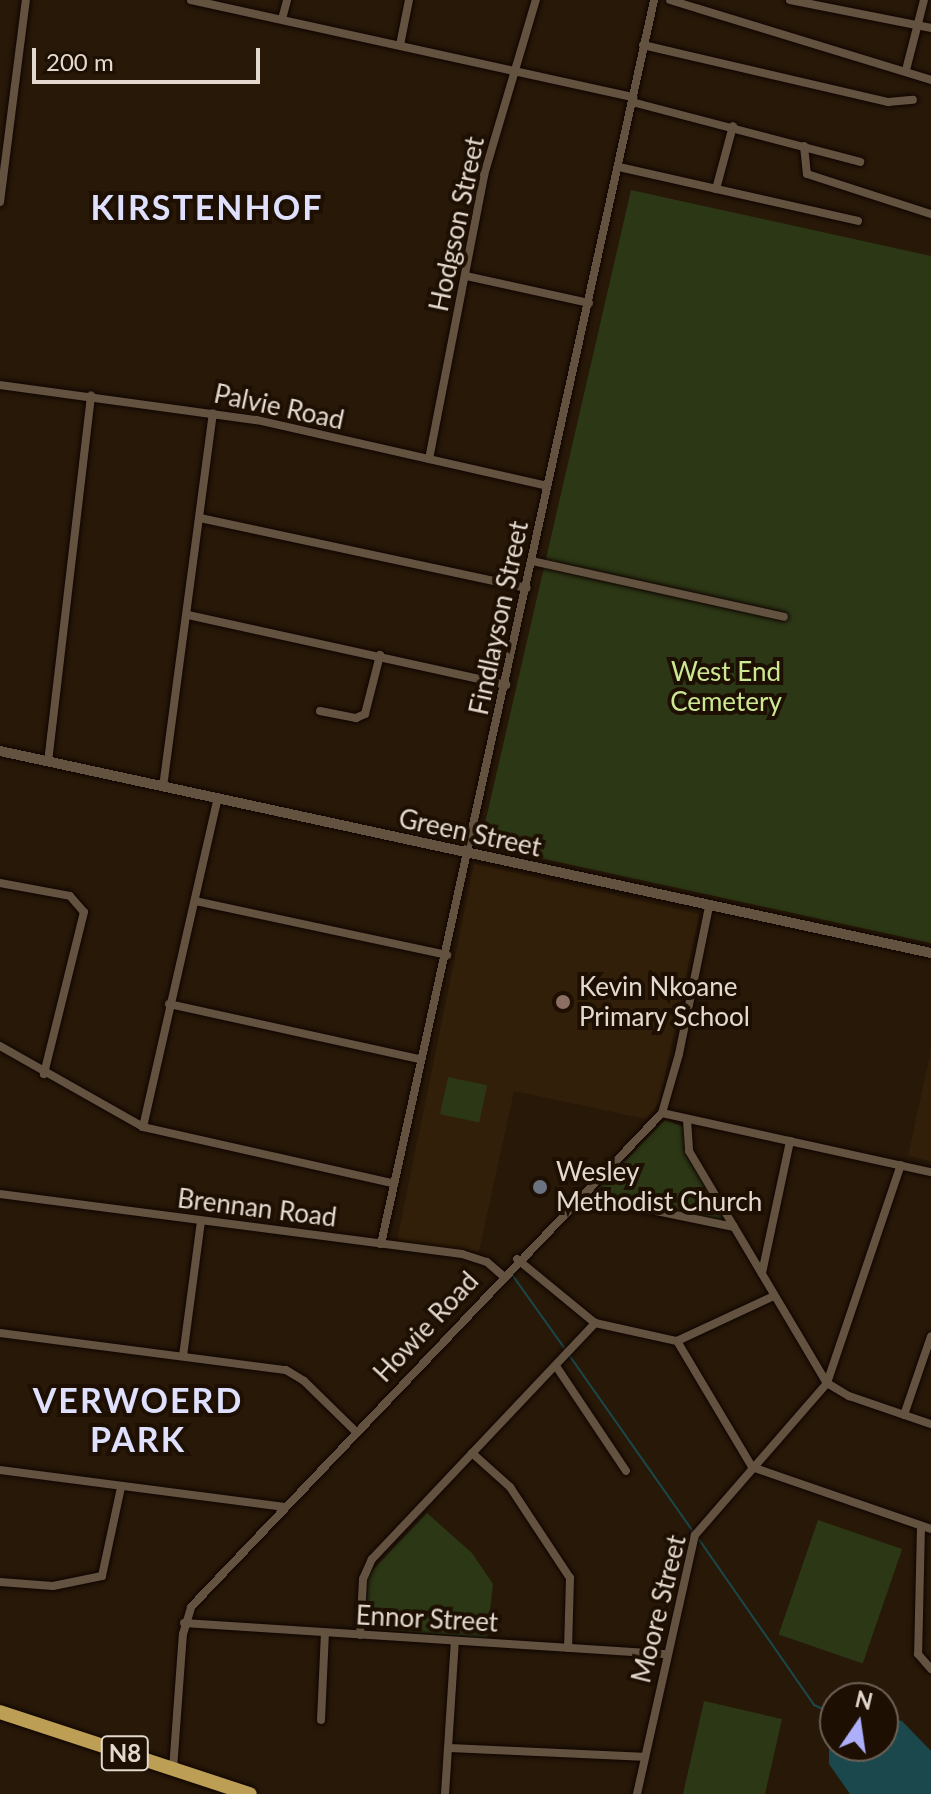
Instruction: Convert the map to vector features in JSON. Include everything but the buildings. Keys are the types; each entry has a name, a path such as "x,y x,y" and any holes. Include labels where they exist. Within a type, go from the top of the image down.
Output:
{"highway":[{"name":"N8","path":"1,1717 250,1794"}],"street":[{"path":"0,202 26,0"},
{"path":"191,0 517,71 860,162"},
{"path":"282,19 287,0"},
{"path":"400,45 409,0"},
{"name":"Hodgson Street","path":"429,459 484,175 536,0"},
{"name":"Findlayson Street","path":"381,1244 419,1059 447,955 469,855 654,0"},
{"path":"670,0 931,80"},
{"path":"790,0 931,28"},
{"path":"906,70 924,0"},
{"path":"643,45 888,102 913,100"},
{"path":"716,189 733,126"},
{"path":"804,146 807,174 931,214"},
{"path":"619,167 858,221"},
{"path":"466,276 589,303"},
{"name":"Palvie Road","path":"0,385 213,413 547,486"},
{"path":"48,762 91,396"},
{"path":"163,787 213,413"},
{"path":"200,518 527,588"},
{"path":"532,561 784,617"},
{"path":"188,615 506,685"},
{"path":"320,711 356,718 365,714 380,655"},
{"name":"Green Street","path":"0,751 931,953"},
{"path":"143,1127 217,800"},
{"path":"0,883 70,896 84,912 44,1074"},
{"path":"195,901 447,955"},
{"name":"Howie Road","path":"173,1769 184,1623 200,1595 578,1195 662,1113 679,1054 709,907"},
{"path":"169,1004 419,1059"},
{"path":"0,1046 44,1074 143,1127 392,1183"},
{"path":"662,1113 931,1172"},
{"path":"687,1120 689,1151 827,1383 931,1424"},
{"path":"762,1274 790,1141"},
{"path":"827,1383 901,1165"},
{"name":"Brennan Road","path":"0,1194 462,1254 487,1262 502,1275"},
{"path":"578,1195 734,1227"},
{"path":"183,1356 201,1221"},
{"path":"517,1259 595,1323 677,1341 774,1296"},
{"path":"360,1635 366,1568 595,1323"},
{"path":"0,1333 292,1373 355,1431"},
{"path":"904,1415 931,1336"},
{"path":"677,1341 752,1467 931,1529"},
{"path":"556,1366 626,1471"},
{"name":"Moore Street","path":"637,1794 695,1535 827,1383"},
{"path":"472,1453 510,1487 570,1578 568,1648"},
{"path":"0,1470 285,1507"},
{"path":"0,1582 40,1587 102,1576 121,1487"},
{"path":"921,1526 918,1654 931,1669"},
{"name":"Ennor Street","path":"184,1623 667,1654"},
{"path":"321,1720 325,1633"},
{"path":"445,1794 455,1641"},
{"path":"448,1748 644,1757"}],"shaded area":[{"name":"Kevin Nkoane Primary School","path":"474,864 699,914 659,1103 646,1119 514,1091 479,1252 397,1241"},
{"path":"931,1050 931,1161 908,1156"}],"green space":[{"name":"West End Cemetery","path":"631,190 931,256 931,943 480,845"},
{"path":"448,1077 487,1085 479,1122 440,1114"},
{"path":"665,1120 684,1127 685,1149 727,1221 598,1196 598,1189"},
{"path":"427,1513 472,1553 493,1584 487,1638 362,1628 368,1575"},
{"path":"818,1520 902,1549 863,1663 779,1634"},
{"path":"704,1701 782,1719 765,1794 683,1794"}],"water":[{"path":"899,1720 902,1721 931,1751 931,1794 850,1794 829,1764 899,1762"}],"waterway":[{"path":"513,1276 565,1349"},
{"path":"569,1355 694,1533"},
{"path":"698,1538 814,1705 819,1707"}],"place":[{"name":"Kevin Nkoane Primary School","path":"563,1002"},
{"name":"Wesley Methodist Church","path":"540,1187"}],"district":[{"name":"KIRSTENHOF","path":"207,207"},
{"name":"VERWOERD PARK","path":"138,1418"}]}
